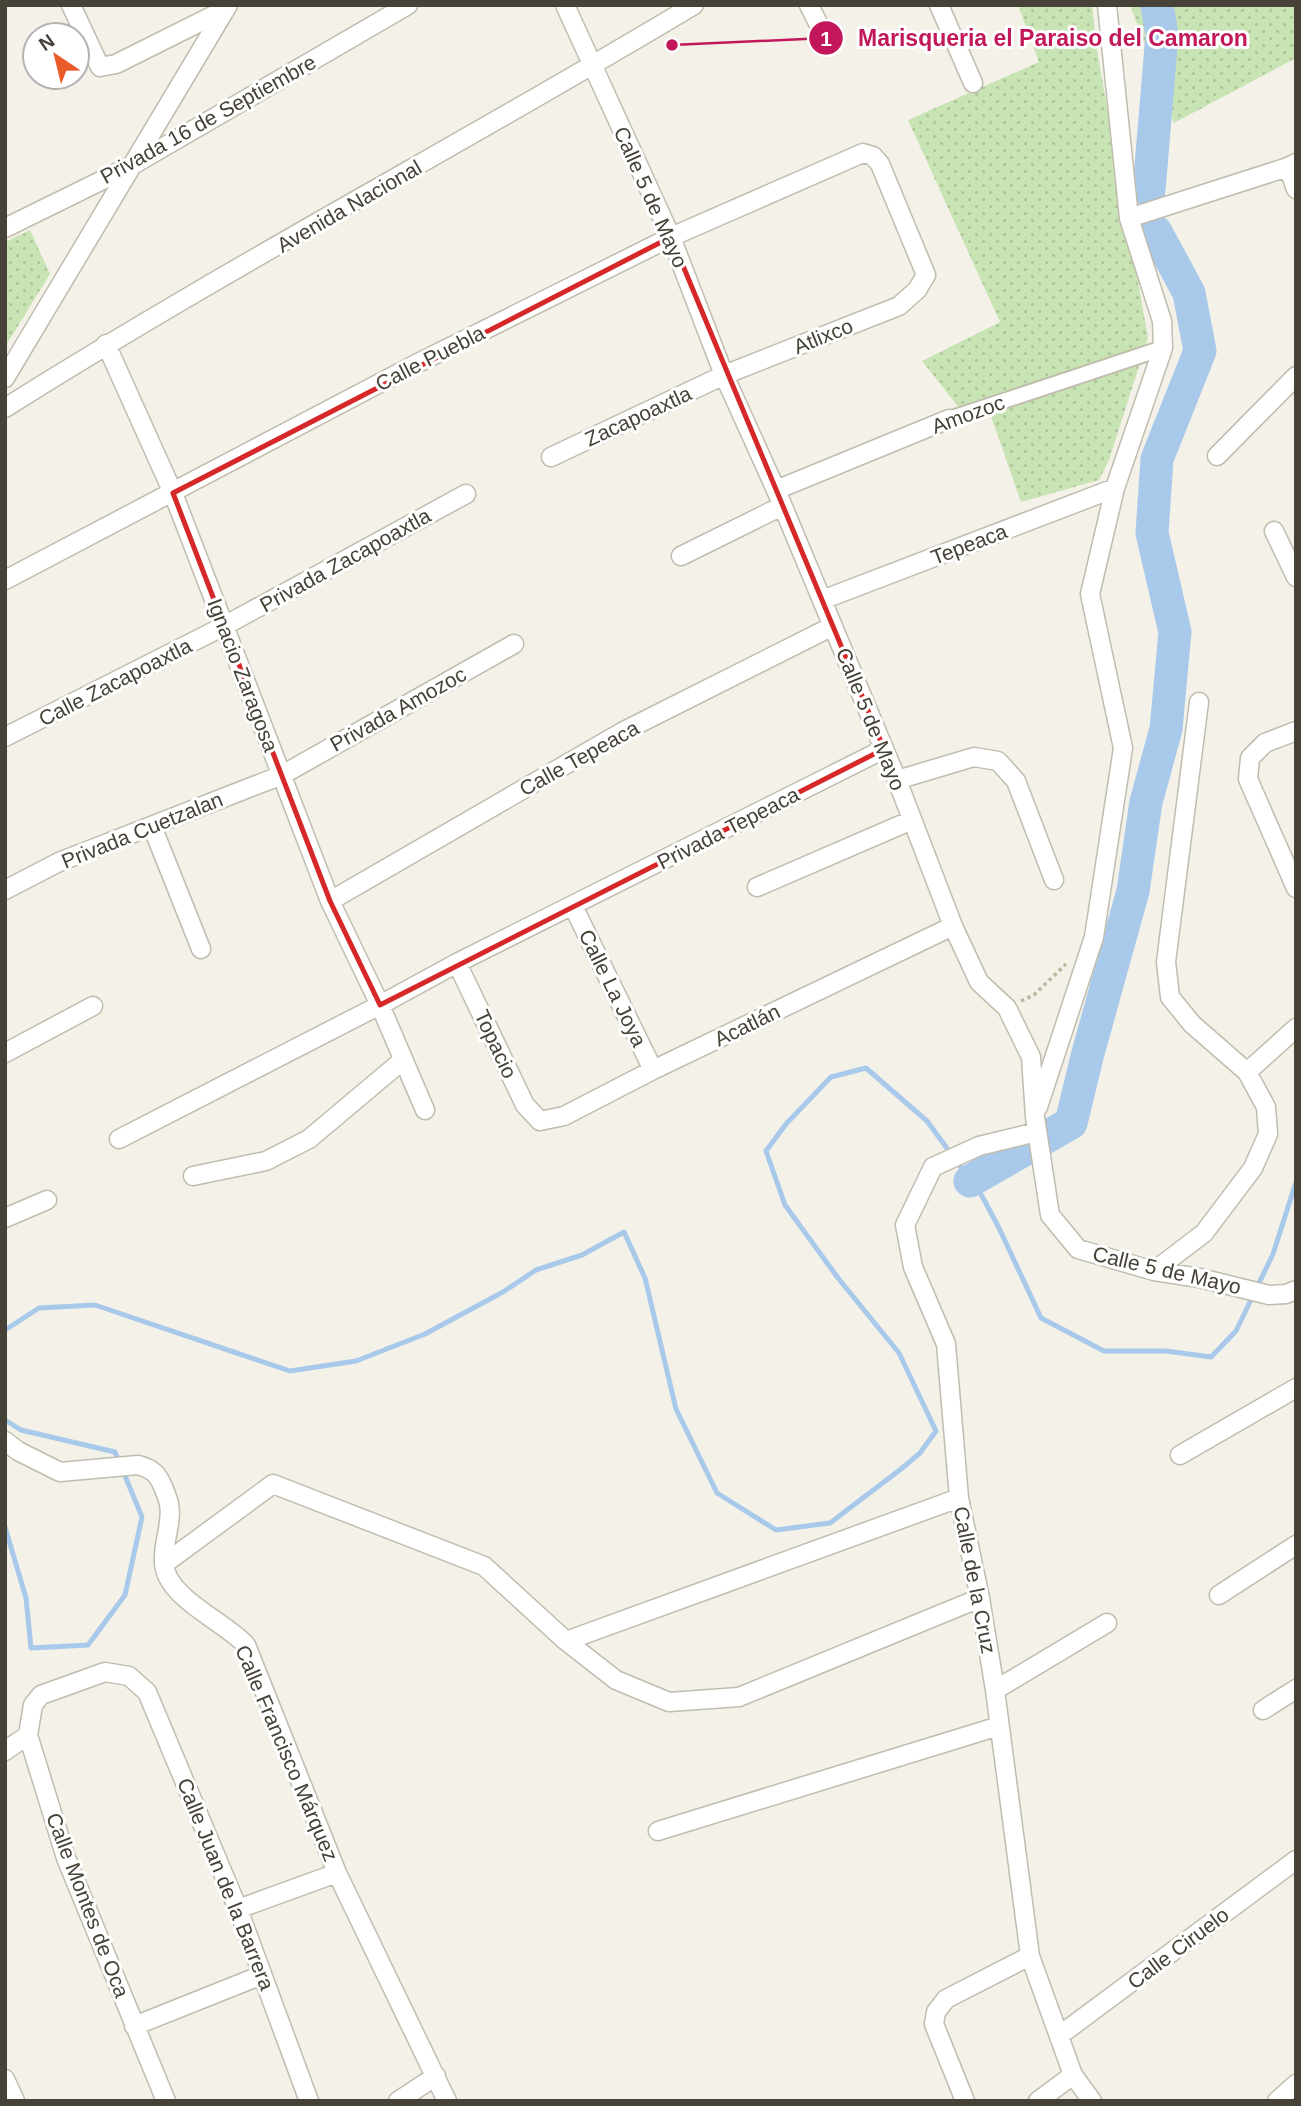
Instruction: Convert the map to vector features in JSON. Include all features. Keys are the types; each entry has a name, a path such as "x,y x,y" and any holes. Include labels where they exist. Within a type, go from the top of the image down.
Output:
{"street":[{"path":"71,5 100,67 116,64 227,7"},
{"name":"Privada 16 de Septiembre","path":"5,228 131,166 408,5"},
{"name":"Calle 5 de Mayo","path":"565,5 671,237 724,375 779,498 897,780 953,926 979,982 1007,1008 1031,1057 1038,1134 1050,1215 1078,1249 1154,1271 1269,1294 1286,1294 1296,1290"},
{"name":"Avenida Nacional","path":"5,408 106,344 594,66 694,5"},
{"path":"809,5 827,41"},
{"path":"939,5 973,83"},
{"path":"1038,1134 1094,937 1123,748 1090,594 1115,488 1163,348 1162,321 1129,218 1107,5"},
{"path":"5,377 227,7"},
{"name":"Calle Puebla","path":"5,580 418,363 671,237 863,153 873,156 880,164 926,275 917,290"},
{"path":"1129,218 1292,165 1296,189"},
{"name":"Atlixco","path":"724,375 899,306 917,290"},
{"name":"Ignacio Zaragosa","path":"106,344 173,493 330,901 380,1005 425,1110"},
{"name":"Amozoc","path":"681,556 779,498 949,419 1163,348"},
{"name":"Zacapoaxtla","path":"551,457 724,375"},
{"path":"1217,456 1296,376"},
{"name":"Tepeaca","path":"822,600 1115,488"},
{"name":"Privada Zacapoaxtla","path":"225,626 466,494"},
{"path":"1274,531 1296,577"},
{"name":"Calle Zacapoaxtla","path":"5,737 225,626"},
{"name":"Calle Tepeaca","path":"330,901 622,733 833,626"},
{"name":"Privada Amozoc","path":"282,775 514,643"},
{"path":"1154,1271 1204,1233 1253,1168 1268,1134 1266,1107 1247,1072 1192,1024 1170,997 1166,962 1199,702"},
{"path":"1296,731 1265,743 1250,758 1248,779 1296,888"},
{"name":"Privada Tepeaca","path":"573,906 884,749"},
{"path":"897,780 974,757 998,761 1016,781 1054,880"},
{"name":"Privada Cuetzalan","path":"5,890 59,862 282,775"},
{"path":"757,887 912,820"},
{"path":"152,826 201,949"},
{"path":"119,1139 457,963 573,906"},
{"name":"Calle La Joya","path":"573,906 653,1070"},
{"name":"Acatlán","path":"540,1121 564,1116 653,1070 953,926"},
{"name":"Topacio","path":"457,963 525,1105 540,1121"},
{"path":"5,1053 93,1006"},
{"path":"1247,1072 1296,1028"},
{"path":"193,1177 266,1161 309,1139 403,1060"},
{"name":"Calle de la Cruz","path":"1038,1134 979,1146 933,1167 905,1225 914,1267 946,1344 959,1498 980,1598 995,1690 1030,1956 1073,2075 1092,2101"},
{"path":"5,1218 47,1200"},
{"path":"1180,1455 1296,1388"},
{"path":"5,1441 18,1451 60,1472 138,1465 149,1467 159,1475 170,1506 164,1564"},
{"path":"164,1564 273,1484 484,1566 566,1642 617,1680 668,1702 739,1697 980,1598"},
{"path":"566,1642 959,1498"},
{"path":"1219,1595 1296,1545"},
{"name":"Calle Francisco Márquez","path":"164,1564 170,1582 179,1593 246,1644 338,1873 447,2101"},
{"path":"995,1690 1107,1623"},
{"name":"Calle Juan de la Barrera","path":"33,1705 41,1695 105,1672 129,1676 147,1692 238,1909 309,2101"},
{"path":"1263,1710 1296,1689"},
{"name":"Calle Montes de Oca","path":"33,1705 28,1735 66,1858 166,2101"},
{"path":"658,1831 999,1726"},
{"path":"5,1751 28,1735"},
{"name":"Calle Ciruelo","path":"1060,2035 1296,1860"},
{"path":"238,1909 338,1873"},
{"path":"965,2101 934,2024 936,2012 946,1999 1030,1956"},
{"path":"134,2025 262,1975"},
{"path":"1038,2101 1073,2075"},
{"path":"398,2101 436,2076"},
{"path":"5,2079 15,2101"},
{"path":"1278,2101 1296,2084"}],"path":[{"path":"1007,1008 1034,995 1094,937"}],"highlighted area":[{"path":"671,237 884,749 380,1005 330,901 173,493"}],"green space":[{"path":"1018,5 1092,5 1097,50 1148,338 1109,460 1099,480 1021,502 986,402 960,409 922,361 1000,322 908,120 1039,62"},
{"path":"1130,5 1296,5 1296,58 1174,123"},
{"path":"30,230 50,274 5,347 5,242"}],"waterway":[{"path":"1149,190 1162,35 1157,5"},
{"path":"970,1181 1071,1123 1133,891 1146,802 1166,729 1175,632 1152,533 1157,459 1200,351 1189,293 1156,232"},
{"path":"5,1330 39,1308 95,1305 290,1371 356,1361 425,1334 503,1292 536,1270 582,1255 624,1232 645,1278 676,1409 717,1493 776,1530 830,1523 920,1453 936,1431 899,1353 838,1278 785,1205 766,1151 786,1124 831,1077 866,1068 927,1121 982,1196 1041,1318 1104,1351 1166,1351 1211,1357 1236,1331 1273,1254 1296,1182"},
{"path":"5,1420 21,1430 115,1452 119,1462"},
{"path":"5,1527 26,1598 31,1648 88,1645 125,1595 142,1517 123,1471"}],"place":[{"name":"Marisqueria el Paraiso del Camaron","path":"672,45"}]}
